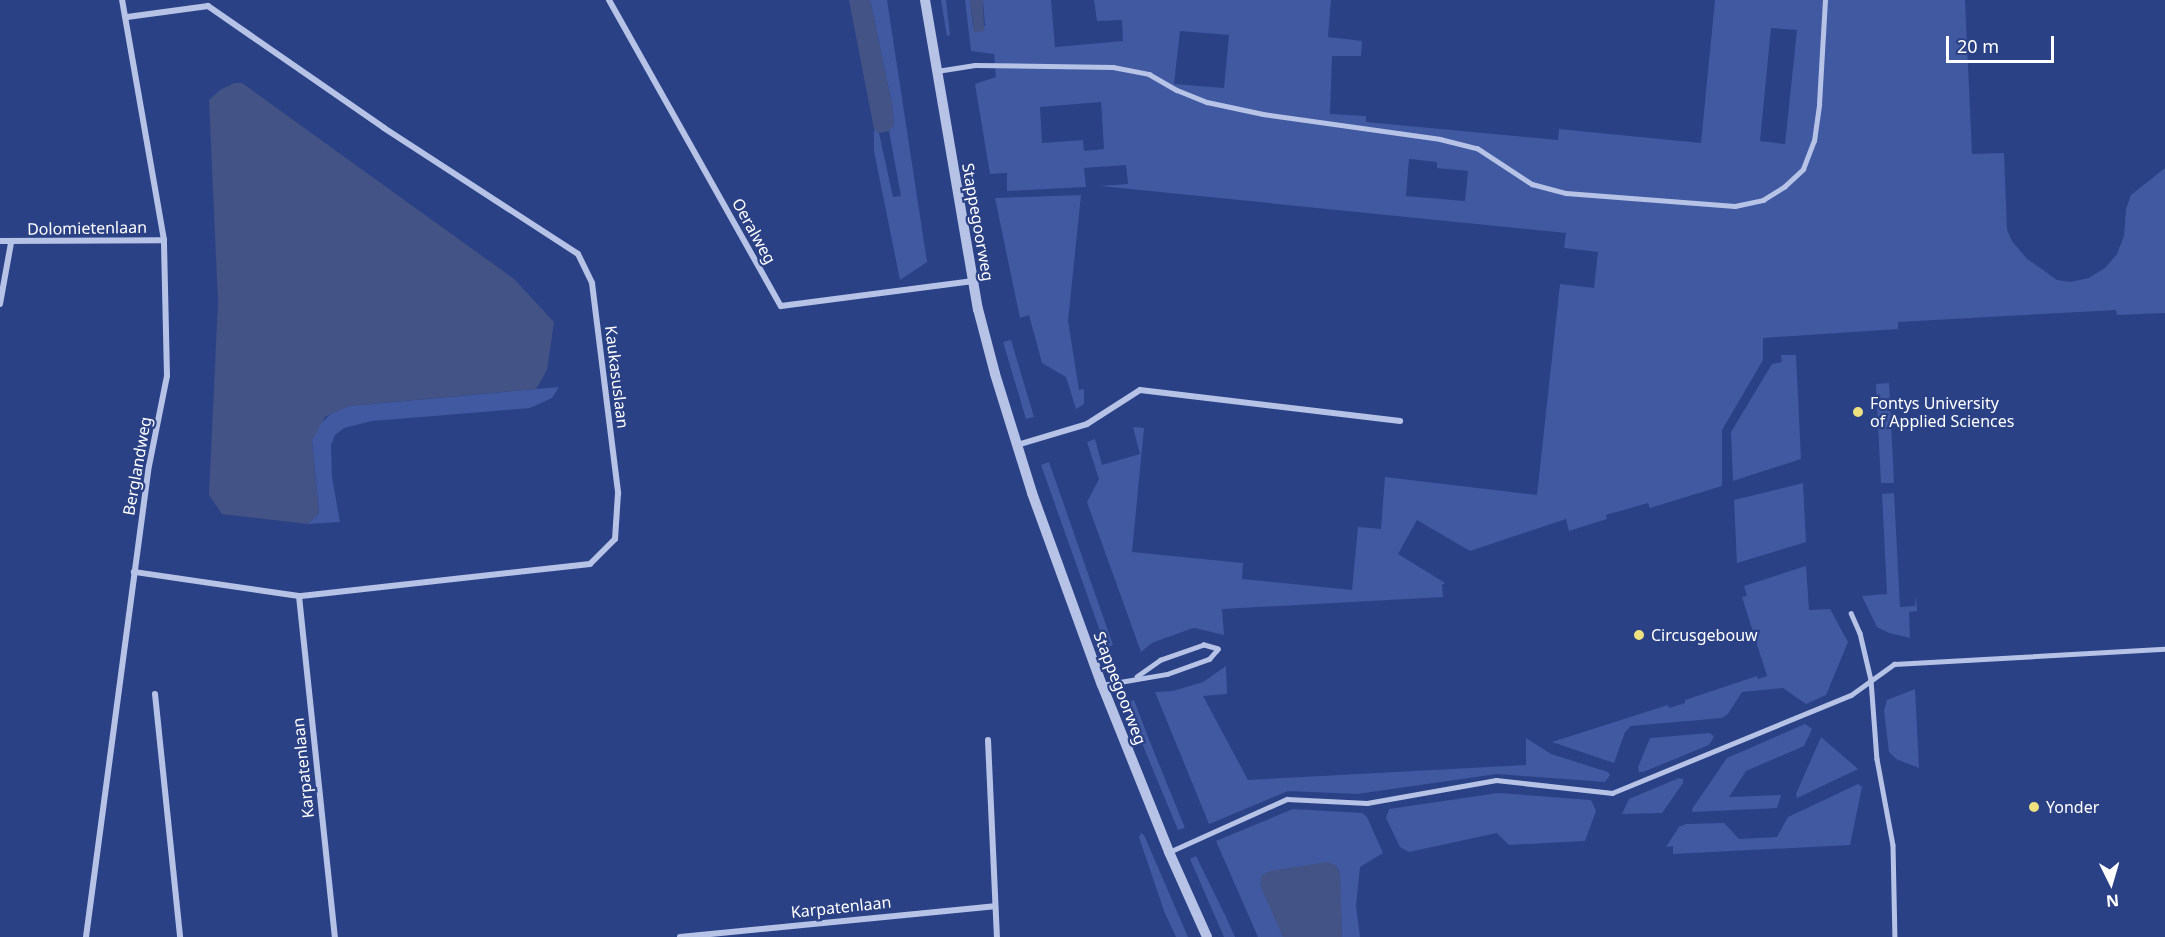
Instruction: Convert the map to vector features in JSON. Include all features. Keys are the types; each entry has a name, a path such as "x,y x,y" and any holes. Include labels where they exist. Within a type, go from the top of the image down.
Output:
{"street":[{"name":"Berglandweg","path":"86,937 149,466 167,376 164,240 127,17 122,0"},
{"name":"Oeralweg","path":"609,0 781,306 973,281"},
{"name":"Stappegoorweg","path":"925,0 973,281 995,374 1017,445 1102,685 1169,852 1207,937"},
{"name":"Kaukasuslaan","path":"127,17 208,6 384,128 578,254 592,283 618,493 615,539 590,564 299,596 134,572"},
{"name":"Dolomietenlaan","path":"0,241 11,243 164,240"},
{"name":"Dolomietenlaan","path":"0,304 11,243"},
{"path":"1017,445 1087,424 1140,390 1400,421"},
{"name":"Karpatenlaan","path":"299,596 335,937"},
{"path":"155,694 180,937"},
{"path":"988,740 997,937"},
{"name":"Karpatenlaan","path":"680,937 994,906"}],"lane":[{"path":"937,70 975,65 1113,67 1149,74 1177,90 1207,102 1263,114 1327,121 1477,148 1532,184 1566,193 1735,207 1763,200 1784,187 1803,169 1814,141 1819,104 1825,0"},
{"path":"1851,613 1860,633 1871,680 1877,759 1893,845 1896,937"},
{"path":"1102,685 1137,677 1167,674 1209,659 1218,649 1204,645 1195,648 1161,660 1137,677"},
{"path":"1169,852 1287,799 1366,803 1496,780 1612,793 1851,695 1894,664 2165,649"}],"shaded area":[{"path":"849,0 870,0 892,104 894,125 889,131 879,133 874,129"},
{"path":"870,0 887,0 927,262 900,280 874,151 874,129 879,133 893,197 901,196 889,131 894,125 892,104"},
{"path":"941,0 946,0 950,35 947,36"},
{"path":"965,0 970,0 973,27 985,26 983,0 1051,0 1055,47 1123,41 1122,20 1097,21 1094,0 1331,0 1328,37 1362,41 1361,56 1332,56 1330,114 1366,116 1366,122 1558,140 1559,129 1701,143 1715,0 1965,0 1972,154 2004,153 2007,230 2012,241 2026,258 2057,280 2070,282 2089,278 2105,268 2117,254 2124,236 2126,209 2131,195 2165,168 2165,313 2117,315 2116,310 1898,322 1898,329 1763,338 1763,360 1722,430 1722,486 1650,508 1648,503 1606,515 1607,519 1569,531 1566,519 1470,551 1417,520 1398,554 1445,583 1442,585 1443,597 1222,609 1224,635 1195,628 1190,629 1152,643 1141,652 1087,502 1099,479 1087,442 1095,439 1102,465 1140,454 1133,427 1144,428 1132,552 1243,563 1242,579 1352,590 1358,527 1381,529 1385,477 1537,495 1560,284 1594,288 1598,252 1564,248 1566,233 1100,186 1128,184 1126,165 1084,168 1086,187 1007,191 1007,173 990,174 975,84 996,77 994,54 971,51","holes":["1771,28 1797,30 1785,144 1760,141","1180,31 1229,35 1224,88 1174,84","1101,102 1104,149 1084,151 1083,140 1042,143 1040,107","1409,159 1437,162 1437,168 1468,171 1465,201 1406,196"]},
{"path":"970,0 983,0 984,31 974,32"},
{"path":"234,83 242,83 514,279 554,322 547,370 536,389 349,406 325,417 312,440 319,513 308,524 222,514 209,495 218,302 209,100 220,90"},
{"path":"1081,195 1068,321 1079,390 1084,389 1084,404 1076,409 1066,377 1042,363 1029,315 1020,318 995,198"},
{"path":"1011,340 1034,417 1026,419 1003,342"},
{"path":"1781,355 1796,355 1801,459 1733,481 1731,432 1772,364 1782,362"},
{"path":"1889,383 1894,483 1881,483 1876,384"},
{"path":"559,387 552,398 530,408 372,421 344,428 335,435 331,445 332,477 340,522 308,524 319,513 312,440 320,424 333,412 349,406"},
{"path":"1049,462 1113,645 1106,648 1041,465"},
{"path":"1803,483 1806,542 1737,563 1734,500"},
{"path":"1894,493 1900,607 1915,606 1916,596 1917,611 1909,612 1910,638 1889,633 1877,627 1862,596 1887,594 1882,494"},
{"path":"1806,566 1809,610 1830,609 1848,642 1826,695 1806,704 1783,688 1742,692 1728,714 1722,718 1631,726 1625,732 1614,763 1552,742 1668,705 1669,708 1685,703 1685,700 1757,676 1758,679 1767,676 1742,597 1747,596 1744,586"},
{"path":"1226,666 1227,694 1203,696 1248,780 1526,765 1526,738 1551,754 1608,772 1610,775 1605,782 1497,774 1357,794 1288,791 1209,824 1155,692 1173,691 1203,682"},
{"path":"1915,689 1919,768 1896,759 1889,752 1884,711 1887,700"},
{"path":"1134,700 1185,828 1178,830 1146,753 1127,703"},
{"path":"1805,724 1812,729 1804,746 1746,771 1729,797 1781,795 1777,808 1693,812 1692,809 1727,758"},
{"path":"1710,733 1714,737 1709,745 1639,772 1638,767 1650,738"},
{"path":"1821,737 1858,769 1797,798 1796,794"},
{"path":"1679,778 1683,779 1683,783 1662,813 1622,814 1629,799"},
{"path":"1858,784 1862,787 1850,845 1673,854 1673,846 1666,847 1679,827 1686,824 1724,823 1739,839 1777,837 1788,817"},
{"path":"1498,793 1591,800 1596,811 1585,841 1509,845 1497,833 1409,852 1400,847 1386,818 1389,809"},
{"path":"1293,809 1362,813 1367,817 1383,853 1360,867 1356,906 1360,937 1342,937 1339,869 1276,918 1283,937 1258,937 1216,841"},
{"path":"1141,833 1144,835 1188,937 1176,937 1164,911 1139,837"},
{"path":"1196,856 1235,937 1224,937 1190,859"},
{"path":"1327,862 1336,865 1340,874 1342,937 1283,937 1260,885 1262,875 1270,871"}],"place":[{"name":"Fontys University of Applied Sciences","path":"1858,412"},
{"name":"Circusgebouw","path":"1639,635"},
{"name":"Yonder","path":"2034,807"}]}
